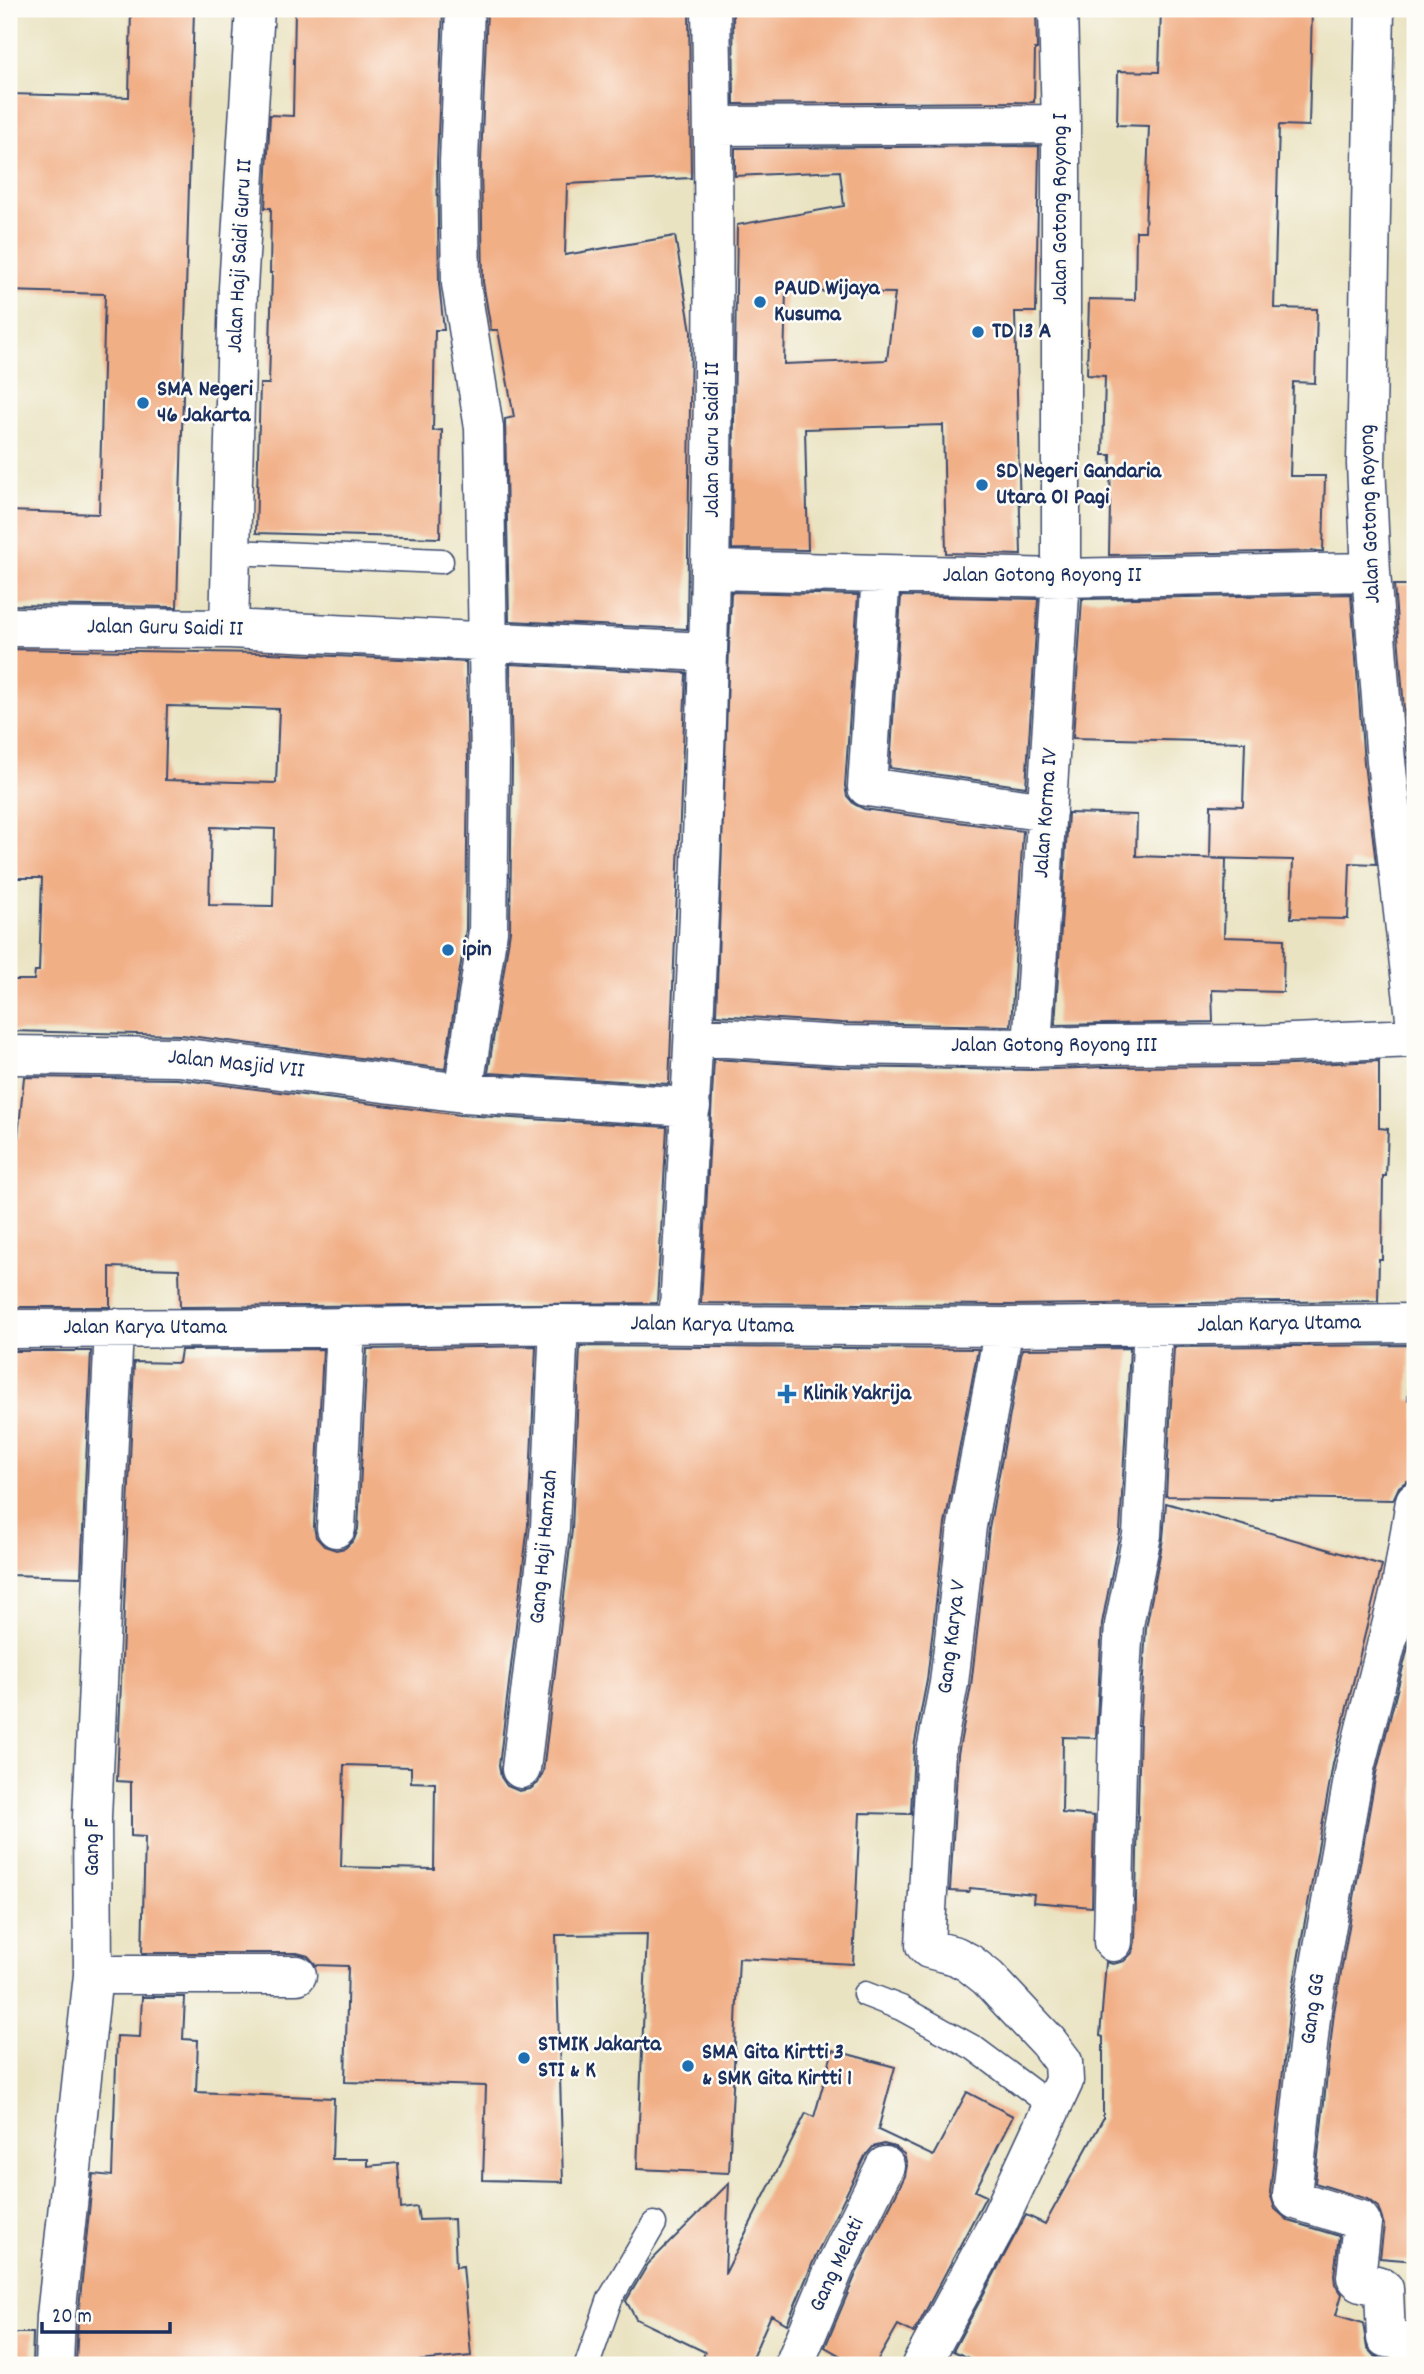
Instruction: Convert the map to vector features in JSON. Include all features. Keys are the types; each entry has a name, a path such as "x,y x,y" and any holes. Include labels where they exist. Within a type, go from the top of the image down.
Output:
{"street":[{"name":"Jalan Haji Saidi Guru II","path":"229,629 239,288 255,9"},
{"path":"463,1093 488,931 488,642 484,428 461,284 459,162 465,9"},
{"name":"Jalan Guru Saidi II","path":"9,627 229,629 707,652 712,570 711,9"},
{"name":"Jalan Gotong Royong I","path":"1058,9 1061,124 1061,578"},
{"name":"Jalan Gotong Royong","path":"1375,9 1366,464 1371,572 1386,761 1415,1017"},
{"path":"713,126 1061,124"},
{"name":"Jalan Gotong Royong II","path":"712,570 1061,578 1371,572"},
{"path":"881,574 867,787 1047,811"},
{"name":"Jalan Korma IV","path":"1032,1048 1061,578"},
{"path":"678,1325 691,1107 707,652"},
{"name":"Jalan Gotong Royong III","path":"694,1036 841,1045 1032,1048 1415,1038"},
{"name":"Jalan Masjid VII","path":"9,1055 179,1057 463,1093 691,1107"},
{"name":"Jalan Karya Utama","path":"9,1329 559,1324 1004,1327 1415,1323"},
{"name":"Gang Haji Hamzah","path":"521,1769 550,1527 559,1324"},
{"path":"336,1528 346,1326"},
{"path":"1113,1942 1119,1708 1125,1625 1142,1535 1153,1326"},
{"name":"Gang Karya V","path":"1004,1327 967,1526 949,1682 936,1751 926,1945 929,1949 956,1956 970,1963 988,1978 1048,2042 1063,2062 1065,2071 1065,2081 1054,2107"},
{"name":"Gang F","path":"54,2365 56,2316 93,1975 92,1818 114,1328"},
{"path":"1408,1588 1415,1501"},
{"name":"Gang GG","path":"1408,1588 1356,1768 1314,1996 1292,2195 1296,2200 1360,2220 1362,2223 1356,2277 1361,2282 1379,2285 1384,2289 1386,2338 1415,2342"},
{"path":"93,1975 297,1975"},
{"path":"921,2365 998,2223 1054,2107"},
{"name":"Gang Melati","path":"794,2365 836,2265 885,2166"}],"lane":[{"path":"232,552 441,561"},
{"path":"865,1994 901,2008 974,2048 1054,2107"},
{"path":"587,2365 610,2299 654,2224"}],"building":[{"name":"SMA Negeri 46 Jakarta","path":"131,9 194,9 177,607 9,605 9,511 99,514 105,294 9,291 9,94 129,97"},
{"path":"295,9 443,9 437,162 439,284 444,330 435,330 433,431 442,430 440,538 256,533 260,384 269,384 271,208 265,208 270,115 293,116"},
{"path":"487,9 689,9 691,178 567,184 565,255 675,236 691,331 687,629 509,621 505,419 514,417 498,330 491,330 483,282 481,162"},
{"path":"733,9 1036,9 1034,102 734,104"},
{"path":"1161,9 1312,9 1309,126 1279,125 1274,308 1317,309 1315,383 1293,382 1290,476 1325,476 1323,551 1109,555 1111,455 1103,455 1105,376 1087,375 1089,299 1135,300 1136,231 1145,231 1149,126 1117,125 1118,71 1159,72"},
{"path":"1039,146 1036,312 1015,312 1021,555 946,553 943,425 805,429 808,550 732,549 737,225 844,206 840,171 735,176 735,148","holes":["786,291 895,293 887,360 784,364"]},
{"path":"1394,585 1415,585 1415,825 1408,759"},
{"path":"731,592 858,595 845,786 847,796 854,804 864,809 1023,831 1011,1026 842,1023 716,1015"},
{"path":"1351,594 1364,763 1376,864 1350,863 1348,919 1291,918 1293,860 1210,858 1211,805 1243,806 1245,742 1073,738 1082,599"},
{"path":"901,596 1038,599 1026,787 890,768"},
{"path":"9,649 269,653 466,662 466,929 445,1069 182,1035 9,1031 9,980 34,980 35,971 39,971 42,878 9,878","holes":["167,706 279,709 276,783 165,780","211,827 275,829 273,906 209,905"]},
{"path":"510,664 686,673 669,1084 488,1073 510,931"},
{"path":"1068,813 1137,815 1136,856 1226,859 1224,937 1284,939 1283,992 1212,990 1213,1022 1055,1025"},
{"path":"714,1059 841,1067 1032,1070 1269,1066 1379,1061 1379,1128 1388,1129 1386,1176 1383,1176 1382,1259 1379,1259 1378,1301 1004,1305 701,1303"},
{"path":"24,1077 177,1079 460,1115 667,1127 657,1303 180,1307 179,1269 110,1267 110,1307 9,1307 9,1180 13,1137 18,1137"},
{"path":"1410,1345 1408,1400 1415,1400 1415,1480 1407,1481 1399,1487 1393,1500 1166,1496 1174,1347"},
{"path":"536,1346 528,1525 499,1766 501,1777 507,1786 519,1791 530,1789 538,1783 543,1772 572,1530 580,1346 978,1349 945,1524 927,1680 914,1747 911,1814 860,1813 853,1964 739,1958 729,2173 637,2169 647,1934 556,1935 563,2182 483,2180 486,2086 345,2082 348,1966 316,1965 308,1956 297,1953 142,1953 145,1837 131,1836 131,1782 117,1781 134,1362 179,1363 181,1350 323,1349 314,1527 316,1537 324,1546 336,1550 345,1548 354,1540 358,1529 367,1349","holes":["344,1765 411,1767 411,1782 435,1783 434,1869 341,1867"]},
{"path":"1130,1348 1120,1532 1102,1623 1096,1738 1063,1737 1062,1813 1094,1816 1092,1907 1033,1902 1034,1894 970,1888 969,1892 950,1891 958,1754 971,1686 989,1529 1022,1349"},
{"path":"9,1351 91,1351 81,1577 9,1575"},
{"path":"1166,1503 1382,1565 1333,1764 1290,2005 1270,2193 1275,2209 1289,2221 1339,2236 1334,2275 1335,2284 1342,2294 1336,2315 1363,2323 1367,2348 1374,2356 1415,2365 984,2365 953,2351 1026,2215 1045,2224 1103,2119 1103,2037 1100,2036 1106,1962 1113,1964 1124,1961 1132,1953 1135,1942 1140,1723 1146,1628 1163,1539"},
{"path":"1415,1620 1415,2261 1380,2258 1384,2225 1378,2207 1367,2199 1315,2183 1334,2012 1376,1773"},
{"path":"142,1997 185,1997 183,2039 198,2040 196,2092 334,2098 332,2159 368,2159 368,2166 398,2163 401,2209 417,2207 419,2220 454,2219 456,2267 463,2266 471,2356 419,2361 420,2365 76,2365 78,2318 93,2174 112,2176 117,2036 140,2037"},
{"path":"833,2050 895,2067 878,2130 933,2156 967,2092 1013,2116 975,2191 986,2196 914,2333 898,2325 875,2365 857,2365 825,2347 856,2274 905,2176 907,2165 904,2154 895,2147 884,2144 873,2147 865,2156 816,2255 787,2324 771,2315 749,2365 700,2365 705,2352 636,2319 626,2301 648,2264 729,2183 725,2274 806,2113 814,2117"},
{"path":"9,2333 33,2333 32,2365 9,2365"}],"place":[{"name":"PAUD Wijaya Kusuma","path":"760,302"},
{"name":"TD 13 A","path":"978,332"},
{"name":"SMA Negeri 46 Jakarta","path":"143,403"},
{"name":"SD Negeri Gandaria Utara 01 Pagi","path":"982,485"},
{"name":"ipin","path":"448,950"},
{"name":"Klinik Yakrija","path":"787,1394"},
{"name":"STMIK Jakarta STI & K","path":"524,2058"},
{"name":"SMA Gita Kirtti 3 & SMK Gita Kirtti 1","path":"688,2066"}]}
